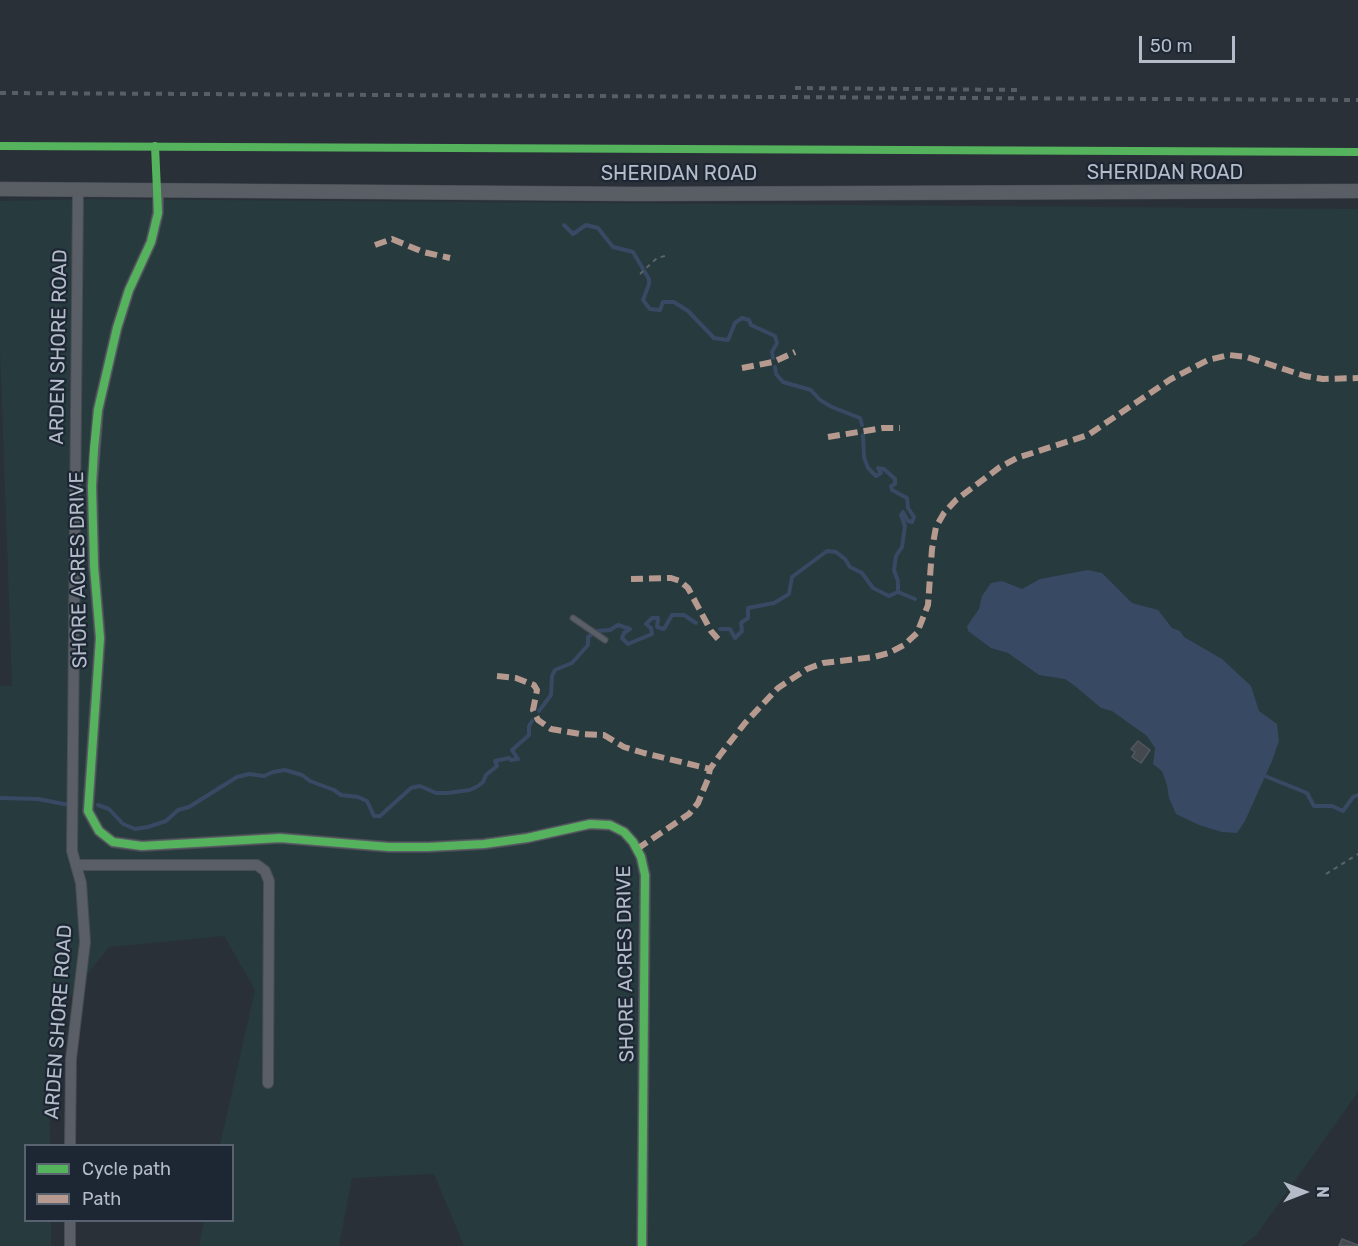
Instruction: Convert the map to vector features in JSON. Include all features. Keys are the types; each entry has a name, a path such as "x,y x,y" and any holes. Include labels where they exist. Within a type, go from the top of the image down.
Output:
{"main road":[{"name":"SHERIDAN ROAD","path":"0,189 638,194 1358,191"}],"street":[{"name":"ARDEN SHORE ROAD","path":"70,1144 71,1059 75,1013 85,960 84,903 77,864 72,851 78,190"},
{"name":"SHORE ACRES DRIVE","path":"158,190 158,213 151,242 129,290 117,328 98,410 92,486 94,566 100,638 88,811 99,831 113,842 127,845 280,838 389,847 428,847 484,844 527,838 590,824 610,825 624,832 633,842 641,857 645,875 642,1246"},
{"path":"77,864 257,865 268,874 268,1083"},
{"path":"70,1222 70,1246"}],"lane":[{"path":"573,618 605,640"}],"path":[{"path":"640,274 657,258 669,255"},
{"path":"1326,874 1358,854"}],"green space":[{"path":"93,199 1358,209 1358,1092 1256,1235 1242,1246 464,1246 434,1174 352,1178 339,1246 199,1246 204,1222 234,1222 234,1144 220,1144 255,990 224,936 109,947 49,1023 50,1144 24,1144 24,1222 51,1222 51,1246 0,1246 0,686 12,686 0,349 0,201"}],"water":[{"path":"1088,570 1102,573 1132,603 1158,610 1172,628 1222,659 1251,686 1259,711 1277,724 1279,741 1272,761 1245,821 1237,833 1222,832 1199,825 1176,814 1162,771 1153,764 1155,748 1147,736 1112,711 1101,708 1065,679 1039,675 1008,653 991,648 968,631 967,626 979,609 982,596 991,583 1002,581 1022,589 1040,579"}],"building":[{"path":"1138,741 1150,750 1141,763 1132,757 1135,752 1131,749"},
{"path":"1342,1239 1358,1245 1358,1246 1339,1246"}],"waterway":[{"path":"564,225 573,234 586,225 598,228 613,247 633,252 649,279 643,300 650,309 660,310 663,302 674,302 688,311 714,338 728,340 735,323 742,318 749,320 751,325 775,336 777,343 772,352 773,358"},
{"path":"775,367 776,374 783,382 811,390 820,400 832,407 860,418 862,425"},
{"path":"863,435 864,457 868,468 876,476 881,473 878,468 884,469 895,479 895,484 891,486 892,490 907,498 908,508 914,517 912,522 908,521 903,512 901,515 905,526 902,547 896,556 894,570 898,581 898,592"},
{"path":"720,629 730,629 735,638 742,631 741,623 748,618 748,608 774,603 789,594 792,577 827,551 836,552 845,559 850,567 862,573 873,588 889,596 898,592"},
{"path":"898,592 915,599"},
{"path":"539,711 551,695 552,676 555,670 572,663 588,645 588,637 597,631 610,630 618,625 630,629 624,633 622,638 628,644 652,634 651,628 646,624 652,618 658,618 657,627 664,629 672,615 684,615 696,623"},
{"path":"98,805 109,809 123,824 135,829 148,827 166,821 178,810 189,807 237,777 249,774 264,776 285,770 302,775 341,795 358,797 367,801 374,816 380,816 411,788 420,786 436,793 448,793 470,790 478,786 497,766 495,761 518,759 512,750 529,735 529,726 532,721"},
{"path":"1265,776 1307,793 1314,806 1332,806 1343,811 1353,797 1358,795"},
{"path":"0,798 38,799 69,805"}],"railway":[{"path":"795,88 1020,90"},
{"path":"0,93 1358,100"}],"marked path":[{"path":"375,245 392,239 423,252 450,258"},
{"path":"742,368 773,362 795,352"},
{"path":"637,849 689,814 698,803 710,769 745,723 778,688 807,669 823,663 889,653 904,645 917,633 928,605 936,527 944,513 956,500 1000,467 1017,458 1088,435 1171,379 1208,360 1229,355 1247,357 1305,376 1323,379 1358,378"},
{"path":"828,437 883,428 900,428"},
{"path":"631,579 671,578 680,581 688,588 711,631 718,639"},
{"path":"497,676 516,678 534,685 537,690 533,710 538,720 551,729 604,735 624,747 710,769"}],"cycle path":[{"path":"0,146 1358,152"},
{"path":"155,146 158,213 151,242 129,290 117,328 98,410 94,449 92,486 94,566 100,638 88,811 99,831 113,842 142,846 280,838 389,847 428,847 484,844 527,838 590,824 610,825 624,832 633,842 641,857 645,875 642,1246"}]}
